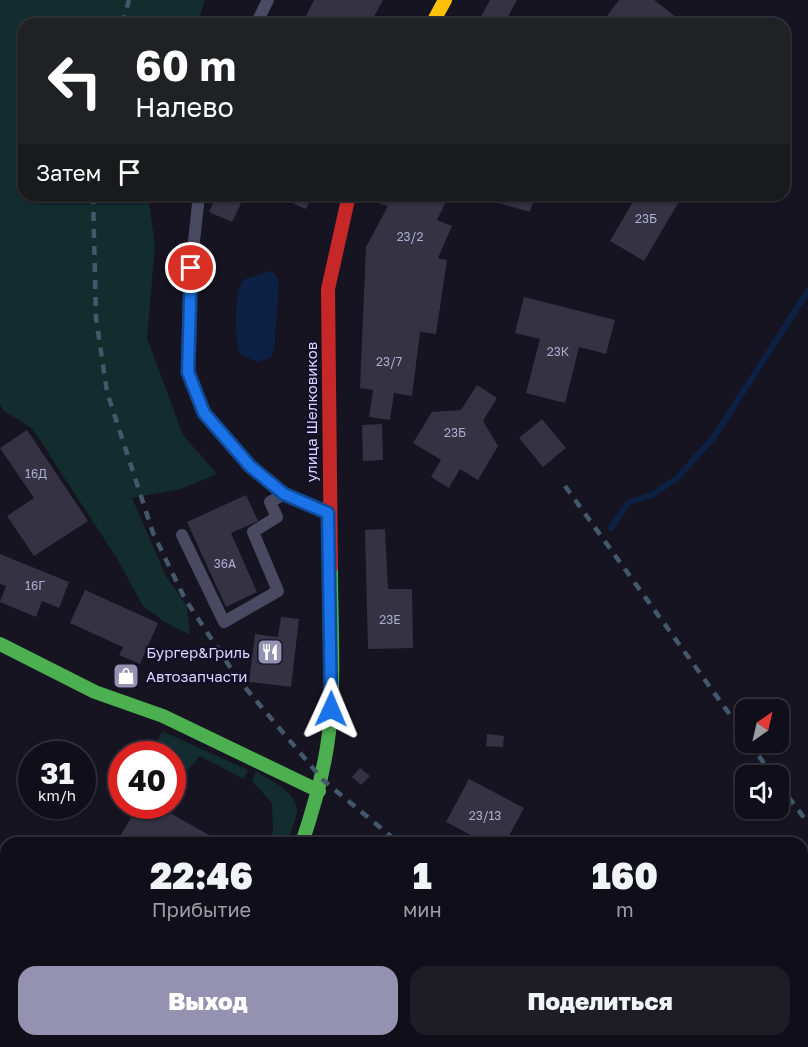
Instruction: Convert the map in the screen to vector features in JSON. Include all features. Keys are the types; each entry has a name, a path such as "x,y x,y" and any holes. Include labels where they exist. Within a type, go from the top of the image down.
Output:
{"street":[{"path":"435,18 445,0"},
{"name":"улица Шелковиков","path":"304,837 320,791 329,743 332,693 328,513 328,289 348,201"},
{"path":"0,644 95,692 163,716 320,791"}],"lane":[{"path":"259,18 268,0"},
{"path":"198,201 189,287 188,372 204,413 250,466 284,494 328,513"},
{"path":"182,535 224,622 278,591 253,532 277,517 270,502 284,494"}],"green space":[{"path":"0,0 205,0 199,18 18,18 18,201 149,201 155,246 147,338 183,435 217,474 181,489 132,498 166,576 187,607 190,635 165,622 143,606 118,560 32,428 4,411 0,405"},
{"path":"162,731 184,741 158,741"},
{"path":"186,742 248,770 243,779 200,756 186,772"},
{"path":"256,771 281,787 296,804 297,811 289,837 272,837 272,803 252,781"}],"water":[{"path":"269,271 274,273 279,283 274,349 271,358 256,362 239,353 236,327 238,295 243,280"}],"building":[{"path":"314,0 383,0 373,18 305,18"},
{"path":"490,0 517,0 507,18 480,18"},
{"path":"619,0 654,0 677,18 606,18"},
{"path":"214,201 242,201 232,222 209,212"},
{"path":"287,201 309,201 306,209"},
{"path":"380,201 446,201 437,220 452,226 438,258 447,260 436,334 420,332 412,396 394,393 390,420 369,417 373,390 360,388 366,247 388,206 379,203"},
{"path":"495,201 533,201 530,212"},
{"path":"633,201 679,201 644,261 610,241"},
{"path":"524,297 615,320 606,354 579,347 565,403 526,393 540,339 515,333"},
{"path":"477,385 497,398 483,421 498,446 478,480 460,469 449,488 431,477 441,460 413,443 432,412 461,410"},
{"path":"542,419 566,448 543,467 519,438"},
{"path":"382,424 383,460 363,461 362,425"},
{"path":"27,430 88,521 34,556 7,516 34,498 0,448"},
{"path":"246,495 258,521 231,533 257,592 226,607 187,522"},
{"path":"385,529 388,589 412,589 413,648 368,649 365,530"},
{"path":"0,554 69,582 59,608 42,601 36,617 0,602 6,586 0,584"},
{"path":"85,590 158,623 140,664 119,655 123,647 70,623"},
{"path":"281,617 299,619 291,687 249,682 255,634 278,637"},
{"name":"Автозапчасти","path":"126,664 135,668 127,687 117,683"},
{"path":"487,734 504,736 503,747 486,746"},
{"path":"360,768 370,776 361,785 352,777"},
{"path":"469,779 524,808 508,837 474,837 446,822"},
{"path":"130,819 181,819 212,837 120,837"}],"waterway":[{"path":"611,528 629,502 652,495 677,478 714,437 808,291"}],"railway":[{"path":"124,18 129,0"},
{"path":"93,201 96,318 107,392 153,533 185,599 238,679 323,780 392,837"},
{"path":"565,486 735,722"},
{"path":"757,753 765,765"},
{"path":"789,798 808,823"}],"traffic: fast":[{"path":"304,837 325,760 329,732 332,671 331,567"},
{"path":"0,644 95,692 163,716 319,791"}],"traffic: slow":[{"path":"435,18 445,0"}],"traffic: jam":[{"path":"331,567 328,289 348,201"}],"place":[{"name":"Бургер&Гриль","path":"270,652"},
{"name":"Автозапчасти","path":"126,676"}],"route":[{"path":"191,268 188,372 204,413 250,466 284,494 328,513 331,709"}]}
